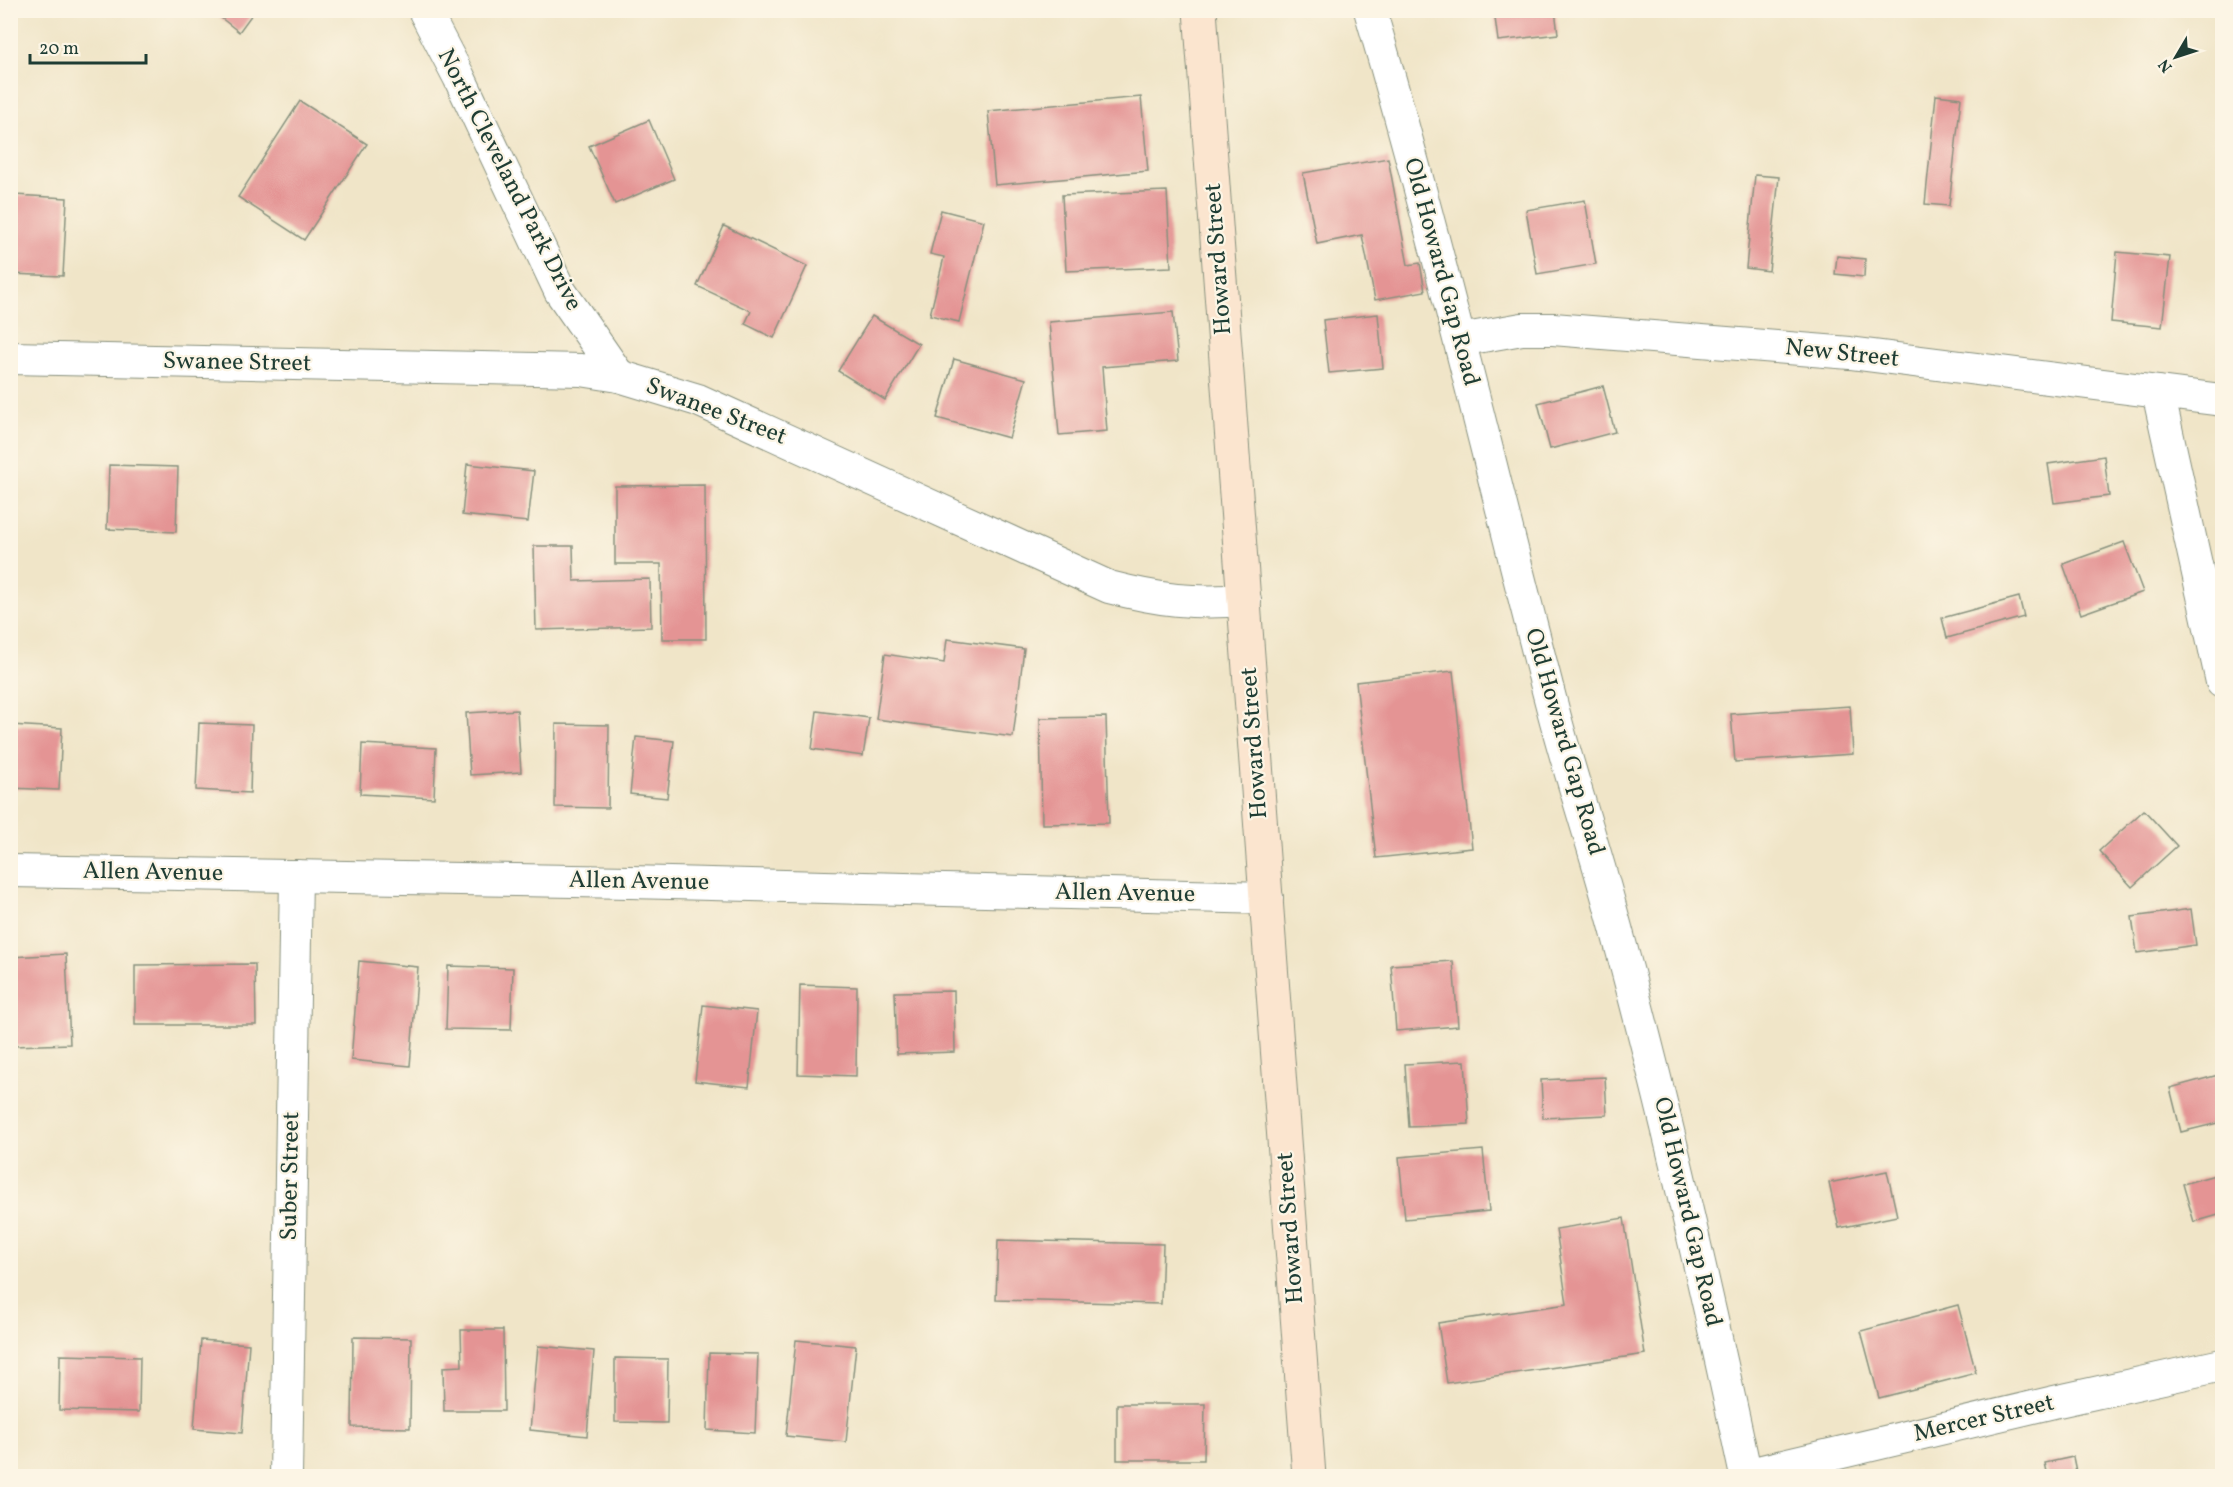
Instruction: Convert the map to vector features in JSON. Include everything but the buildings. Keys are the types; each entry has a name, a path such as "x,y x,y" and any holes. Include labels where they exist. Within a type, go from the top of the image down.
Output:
{"street":[{"name":"North Cleveland Park Drive","path":"423,10 459,77 560,291 619,376"},
{"name":"Howard Street","path":"1200,10 1309,1476"},
{"name":"Old Howard Gap Road","path":"1370,10 1460,340 1552,707 1608,897 1659,1089 1705,1282 1745,1476"},
{"name":"New Street","path":"1460,340 1522,329 1553,328 1850,353 2223,400"},
{"name":"Swanee Street","path":"10,358 581,370 619,376 698,400 1109,587 1154,598 1199,603 1245,600"},
{"path":"2158,392 2223,682"},
{"name":"Allen Avenue","path":"10,871 1267,898"},
{"name":"Suber Street","path":"286,1476 296,876"},
{"name":"Mercer Street","path":"1745,1476 2054,1402 2223,1365"}]}
